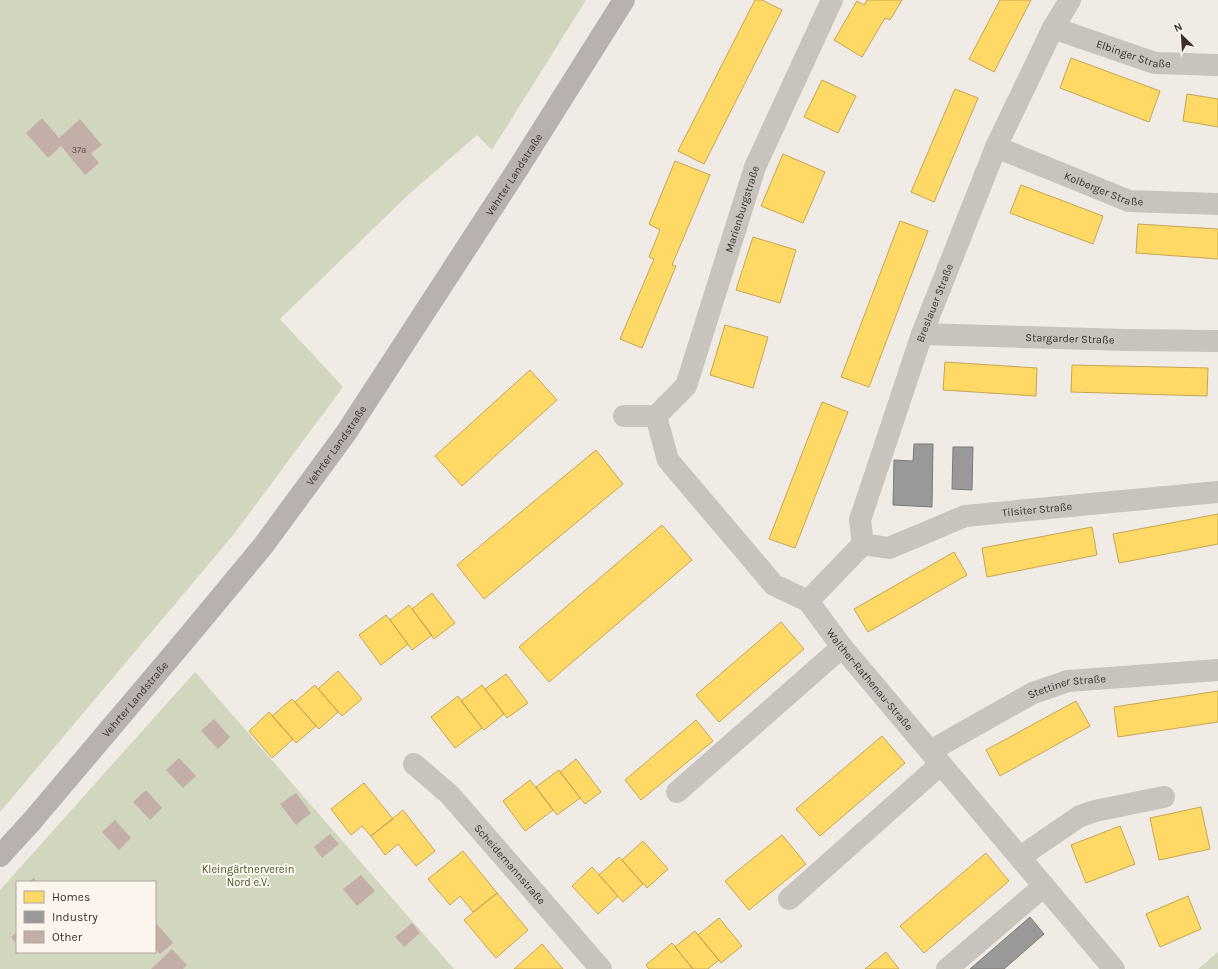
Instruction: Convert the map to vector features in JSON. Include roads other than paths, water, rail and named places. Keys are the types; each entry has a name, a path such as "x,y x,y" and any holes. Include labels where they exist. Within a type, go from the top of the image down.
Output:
{"main road":[{"name":"Vehrter Landstraße","path":"0,856 32,821 263,546 346,433 517,170 624,0"}],"street":[{"name":"Marienburgstraße","path":"656,416 686,386 754,167 832,0"},
{"name":"Breslauer Straße","path":"863,544 860,520 922,334 996,147 1053,28 1070,0"},
{"name":"Elbinger Straße","path":"1053,28 1155,63 1218,66"},
{"name":"Kolberger Straße","path":"996,147 1130,201 1218,204"},
{"name":"Stargarder Straße","path":"922,334 1218,341"},
{"path":"624,416 656,416"},
{"name":"Walther-Rathenau-Straße","path":"656,416 668,460 774,584 808,601 842,647 1114,969"},
{"name":"Tilsiter Straße","path":"863,544 889,548 965,516 1218,492"},
{"path":"808,601 863,544"},
{"path":"677,792 842,647"},
{"name":"Stettiner Straße","path":"789,899 935,757 1033,693 1068,680 1218,670"},
{"name":"Scheidemannstraße","path":"414,764 450,795 601,969"},
{"path":"1020,857 1071,821 1084,815 1095,811 1164,797"},
{"path":"947,969 1044,886"}],"park label":[{"name":"Kleingärtnerverein Nord e.V.","path":"248,875"}]}
